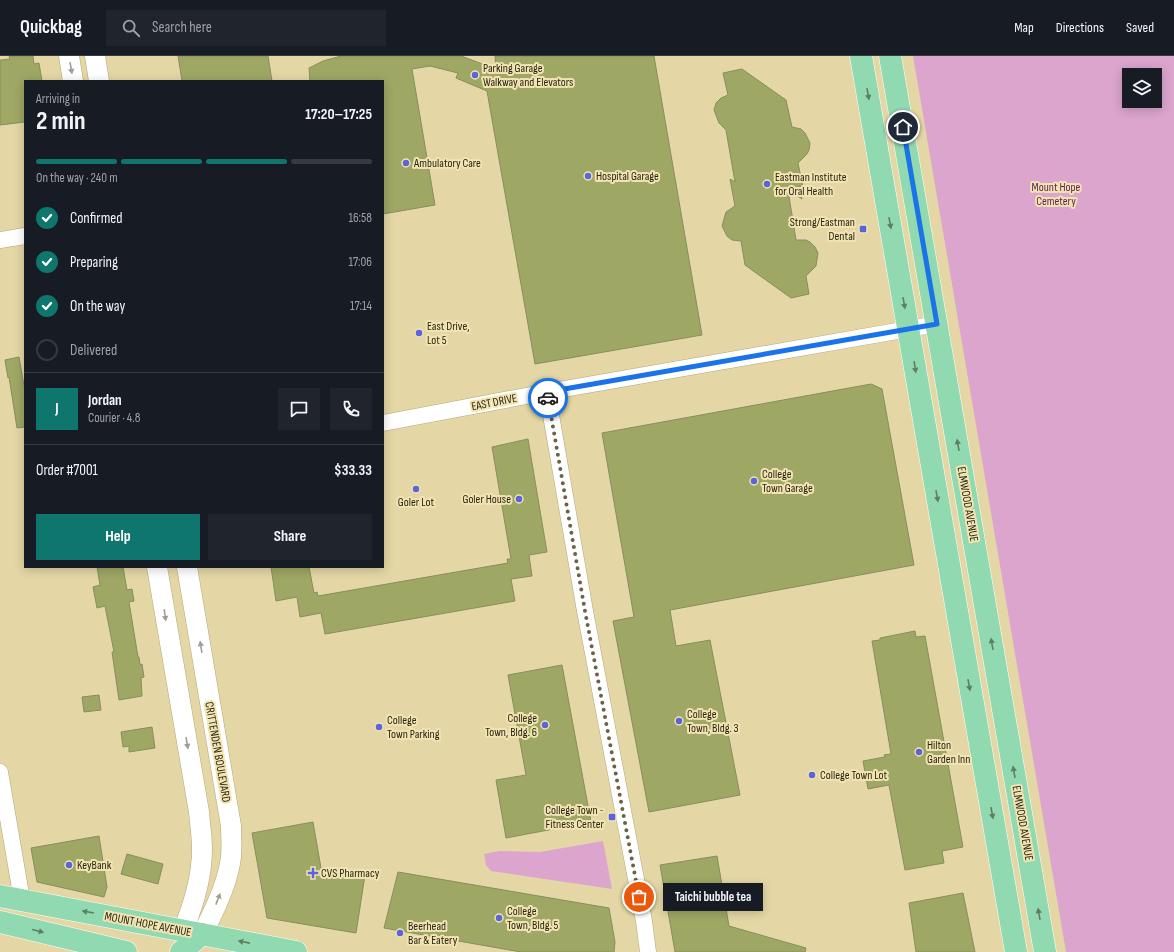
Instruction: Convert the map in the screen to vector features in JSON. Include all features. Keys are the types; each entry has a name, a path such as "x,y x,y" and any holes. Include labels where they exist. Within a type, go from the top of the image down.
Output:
{"main road":[{"path":"861,56 1016,952"},
{"name":"ELMWOOD AVENUE","path":"890,56 1045,952"},
{"name":"MOUNT HOPE AVENUE","path":"0,896 296,952"},
{"path":"0,922 126,952"},
{"path":"172,952 192,932"},
{"path":"181,952 192,932"}],"street":[{"path":"69,56 73,80"},
{"path":"95,56 99,80"},
{"path":"0,240 24,236"},
{"name":"EAST DRIVE","path":"384,423 547,392 937,324"},
{"path":"547,392 585,611 644,921 648,952"},
{"path":"157,568 199,812 202,849 199,881 190,914 192,932"},
{"name":"CRITTENDEN BOULEVARD","path":"187,568 231,826 232,842 231,859 224,884 211,916 192,932"},
{"path":"176,682 206,678"},
{"path":"0,772 22,900"}],"green space":[{"name":"Mount Hope Cemetery","path":"913,56 1174,56 1174,952 1066,952"},
{"path":"603,841 612,889 491,871 486,865 484,854 500,851 540,852"}],"building":[{"path":"9,56 33,56 34,64 39,63 42,80 24,80 24,122 0,125 0,60 10,59"},
{"path":"178,56 268,56 272,80 182,80"},
{"name":"Hospital Garage","path":"341,56 461,56 496,69 495,56 654,56 702,335 535,364 487,91 456,78 458,73 430,66 412,69 435,205 384,214 384,80 310,80 309,68 323,61"},
{"name":"Eastman Institute for Oral Health","path":"742,69 786,100 792,127 801,129 805,133 810,143 807,154 798,163 803,187 799,186 802,199 788,190 796,240 806,240 810,242 818,253 816,266 806,276 809,294 791,298 745,265 741,241 732,240 727,236 722,226 726,212 735,206 730,179 735,182 726,130 719,123 714,110 716,103 721,98 728,95 723,73"},
{"path":"19,357 24,385 24,427 17,428 5,360"},
{"name":"College Town Garage","path":"871,384 882,389 914,565 670,610 676,646 710,640 740,795 649,812 613,621 634,617 602,433"},
{"name":"Goler House","path":"528,439 547,552 529,555 532,576 511,579 515,601 325,634 321,613 300,617 297,597 276,601 271,568 309,568 314,593 317,592 318,596 508,563 507,559 511,559 492,447"},
{"path":"97,568 123,568 127,590 132,589 134,601 129,602 138,657 140,665 142,664 144,677 141,678 142,696 119,700 112,652 114,652 105,606 97,608 93,587 100,585"},
{"name":"Hilton Garden Inn","path":"915,631 916,637 925,636 963,847 942,851 944,863 905,870 889,785 868,789 863,761 885,757 884,755 891,754 872,641"},
{"name":"College Town, Bldg. 6","path":"562,665 591,822 506,838 496,780 526,775 508,675"},
{"path":"99,695 101,710 84,712 82,697"},
{"path":"152,727 155,748 129,752 129,746 123,747 121,732"},
{"name":"CVS Pharmacy","path":"313,822 321,868 365,875 356,933 267,918 252,833"},
{"name":"KeyBank","path":"99,836 107,887 104,897 37,882 31,848"},
{"path":"127,854 163,864 158,884 121,874"},
{"path":"717,856 729,926 806,948 805,952 675,952 660,865"},
{"name":"College Town, Bldg. 5","path":"398,872 609,908 615,942 614,952 521,952 384,928"},
{"path":"963,893 975,952 916,952 909,903"}],"way so far":[{"path":"548,398 585,611 639,897"}],"place":[{"name":"Parking Garage Walkway and Elevators","path":"475,75"},
{"name":"Ambulatory Care","path":"406,163"},
{"name":"Hospital Garage","path":"588,176"},
{"name":"Eastman Institute for Oral Health","path":"767,184"},
{"name":"Strong/Eastman Dental","path":"863,229"},
{"name":"East Drive, Lot 5","path":"419,333"},
{"name":"College Town Garage","path":"754,481"},
{"name":"Goler Lot","path":"416,489"},
{"name":"Goler House","path":"519,499"},
{"name":"College Town, Bldg. 3","path":"679,721"},
{"name":"College Town, Bldg. 6","path":"545,725"},
{"name":"College Town Parking","path":"379,727"},
{"name":"Hilton Garden Inn","path":"919,752"},
{"name":"College Town Lot","path":"812,775"},
{"name":"College Town - Fitness Center","path":"612,817"},
{"name":"KeyBank","path":"69,865"},
{"name":"CVS Pharmacy","path":"313,873"},
{"name":"Taichi bubble tea","path":"639,897"},
{"name":"College Town, Bldg. 5","path":"499,918"},
{"name":"Beerhead Bar & Eatery","path":"400,933"}],"route":[{"path":"548,398 547,392 937,324 903,127"}]}
